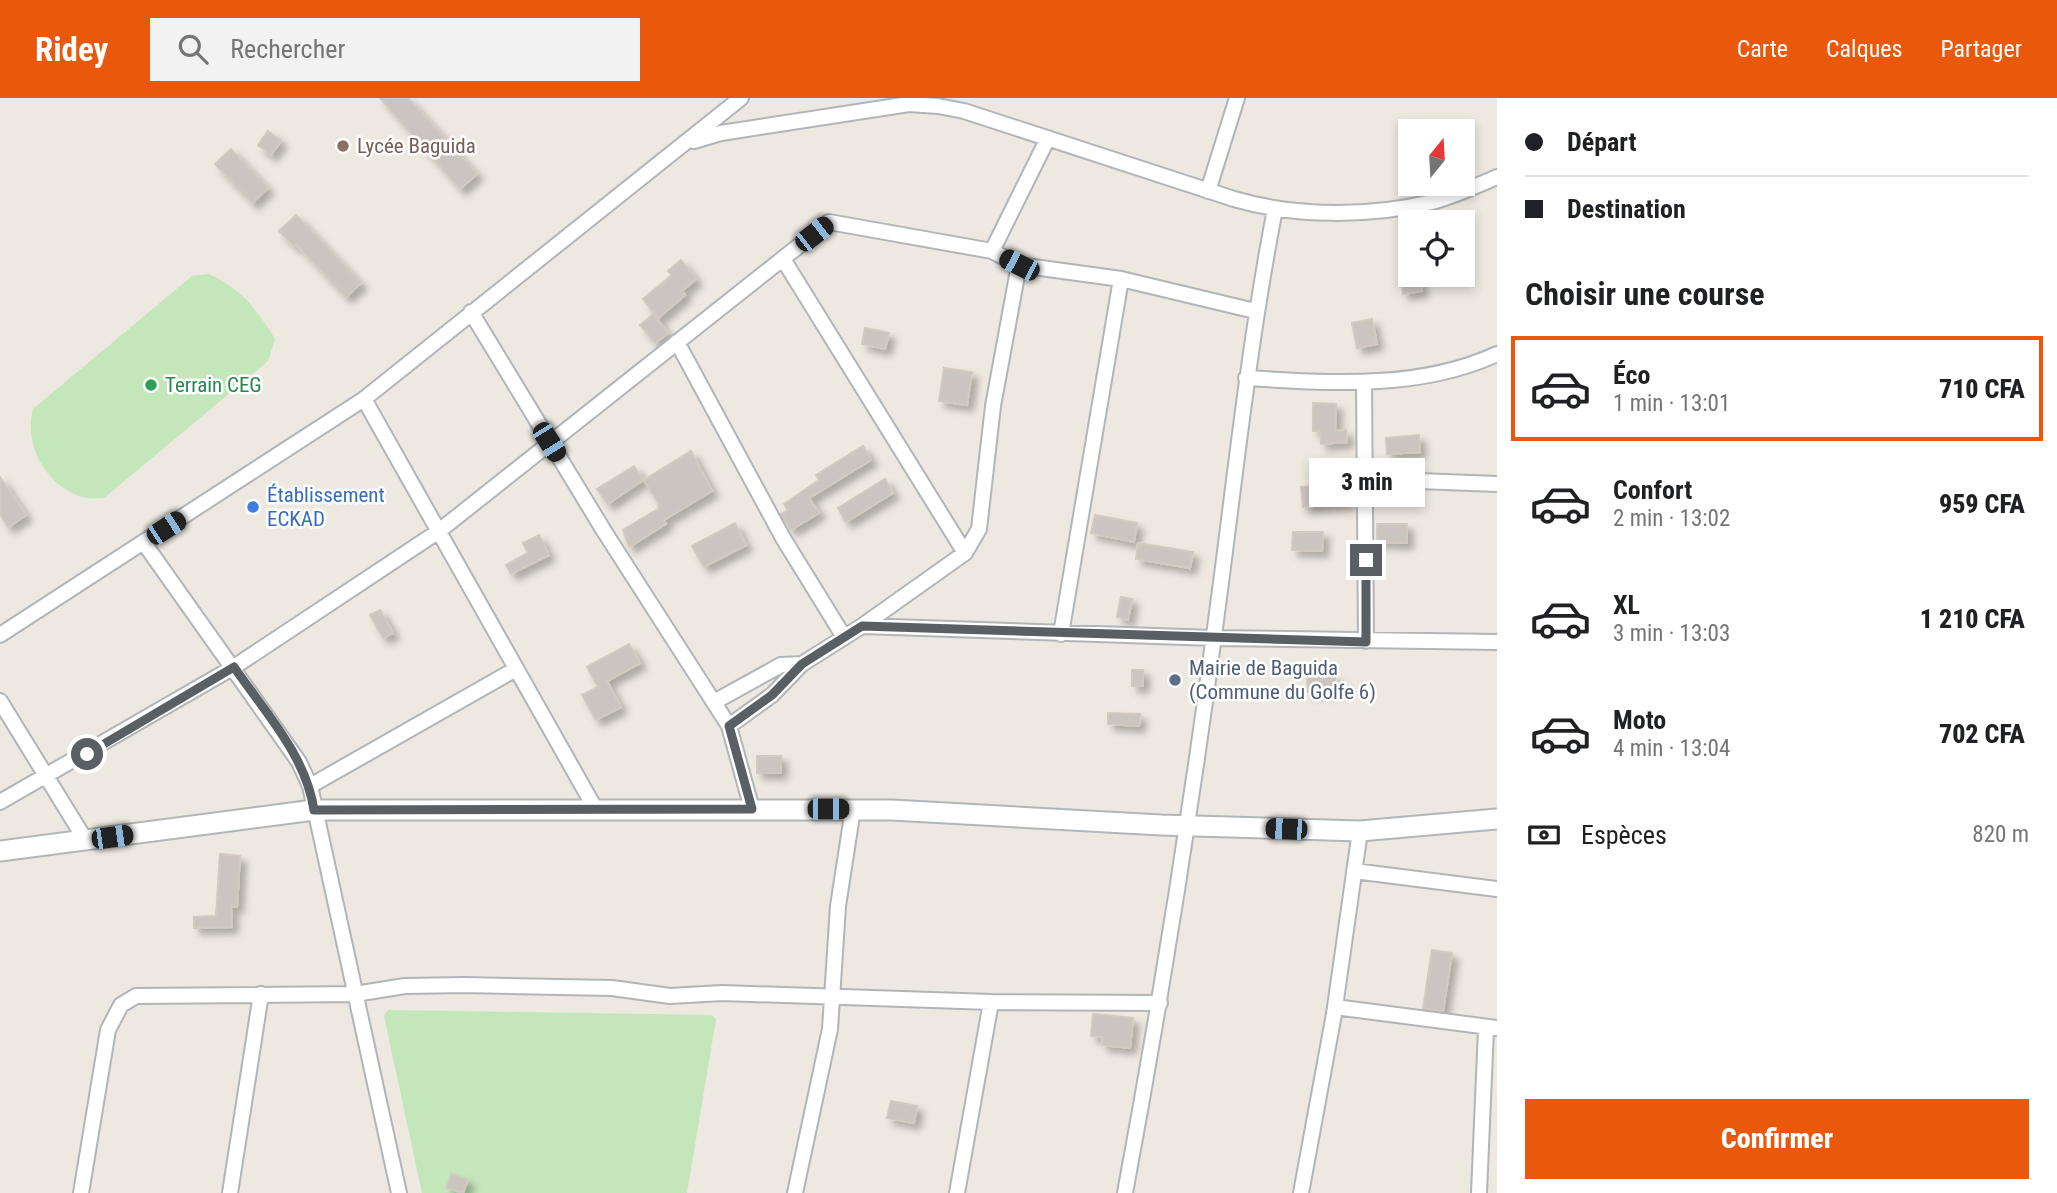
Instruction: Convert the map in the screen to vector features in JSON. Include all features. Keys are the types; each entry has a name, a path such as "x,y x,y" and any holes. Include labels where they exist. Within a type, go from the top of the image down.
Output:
{"street":[{"path":"0,635 364,399 741,98"},
{"path":"1208,191 1237,98"},
{"path":"689,142 732,132 909,104 964,111 1208,191 1275,209 1340,211 1401,207 1432,202 1497,177"},
{"path":"992,251 1048,138"},
{"path":"1125,1193 1160,1003 1214,638 1255,311 1275,209"},
{"path":"0,802 234,667 439,531 829,222 992,251 1019,265 1121,279 1255,311"},
{"path":"783,259 965,553"},
{"path":"729,726 772,695 802,664 862,626 965,553 979,529 993,406 1019,265"},
{"path":"1061,634 1121,279"},
{"path":"471,312 549,442 729,726 752,809"},
{"path":"677,342 783,538 845,636"},
{"path":"1247,378 1364,384 1475,364 1497,354"},
{"path":"1364,384 1366,642"},
{"path":"364,399 596,810"},
{"path":"1366,479 1497,484"},
{"path":"144,543 299,762 310,786 399,1193"},
{"path":"862,626 1366,642 1497,642"},
{"path":"713,702 782,665 802,664"},
{"path":"310,786 516,668"},
{"path":"0,701 86,841"},
{"path":"794,1193 834,998 836,923 853,809"},
{"path":"0,851 314,810 853,809 1186,826 1360,831 1497,819"},
{"path":"1301,1193 1335,1007 1360,831"},
{"path":"1354,871 1497,889"},
{"path":"81,1193 108,1030 121,1005 136,996 355,994 405,986 553,986 612,988 670,996 722,993 991,1002 1160,1003"},
{"path":"230,1193 261,994"},
{"path":"957,1193 991,1002"},
{"path":"1335,1007 1492,1028 1479,1193"}],"green space":[{"name":"Terrain CEG","path":"209,274 239,293 262,318 275,339 268,361 104,498 84,498 57,483 40,462 35,449 31,423 33,409 192,276"},
{"path":"388,1010 712,1015 716,1019 687,1193 422,1193 384,1016"}],"building":[{"path":"380,98 408,98 477,174 460,189"},
{"path":"268,131 281,141 271,155 258,145"},
{"path":"231,149 268,188 252,203 215,164"},
{"path":"296,215 361,283 346,297 296,244 294,246 279,231"},
{"path":"681,260 696,279 682,291 685,295 658,318 643,299 672,275 668,271"},
{"path":"1402,287 1421,287 1422,291 1403,294"},
{"path":"653,314 668,333 655,343 640,325"},
{"path":"1372,319 1377,344 1357,348 1352,323"},
{"path":"865,328 889,333 885,349 862,344"},
{"path":"944,368 972,372 967,405 939,401"},
{"path":"1313,403 1336,404 1335,431 1346,430 1347,442 1321,444 1320,431 1313,431"},
{"path":"1419,435 1420,452 1387,454 1386,438"},
{"path":"863,446 871,460 809,498 819,513 791,530 781,514 788,510 784,504 819,480 816,475"},
{"path":"691,451 712,491 664,520 666,524 629,547 623,530 658,509 659,504 644,480"},
{"path":"634,466 643,480 608,504 597,489"},
{"path":"0,477 26,515 8,527 0,514"},
{"path":"885,479 893,493 846,522 838,508"},
{"path":"1347,484 1348,503 1303,507 1301,487"},
{"path":"1095,515 1137,523 1134,542 1091,533"},
{"path":"735,523 746,545 704,567 692,546"},
{"path":"1377,524 1407,524 1407,543 1377,542"},
{"path":"1293,532 1323,532 1322,551 1292,550"},
{"path":"539,535 549,555 511,574 506,565 528,553 523,543"},
{"path":"1138,543 1193,552 1190,568 1136,559"},
{"path":"1121,597 1132,599 1128,620 1117,617"},
{"path":"380,610 393,633 383,638 370,615"},
{"path":"629,644 640,663 607,681 621,707 596,720 582,695 598,687 587,667"},
{"path":"1132,670 1143,670 1143,686 1132,686"},
{"path":"1335,676 1336,690 1308,692 1307,678"},
{"path":"1108,713 1140,714 1139,726 1108,724"},
{"path":"757,756 781,756 781,773 757,773"},
{"path":"220,854 240,856 237,907 231,906 232,927 194,928 194,917 216,916"},
{"path":"1432,950 1452,953 1443,1011 1423,1009"},
{"path":"1093,1014 1133,1018 1130,1048 1102,1045 1103,1037 1091,1036"},
{"path":"891,1101 917,1106 914,1123 887,1118"},
{"path":"451,1174 468,1180 463,1193 447,1188"}],"place":[{"name":"Lycée Baguida","path":"343,146"},
{"name":"Terrain CEG","path":"151,385"},
{"name":"Établissement ECKAD","path":"253,507"},
{"name":"Mairie de Baguida (Commune du Golfe 6)","path":"1175,680"}],"route":[{"path":"87,754 234,667 299,762 310,786 314,810 752,809 729,726 772,695 802,664 862,626 1366,642 1366,560"}]}
